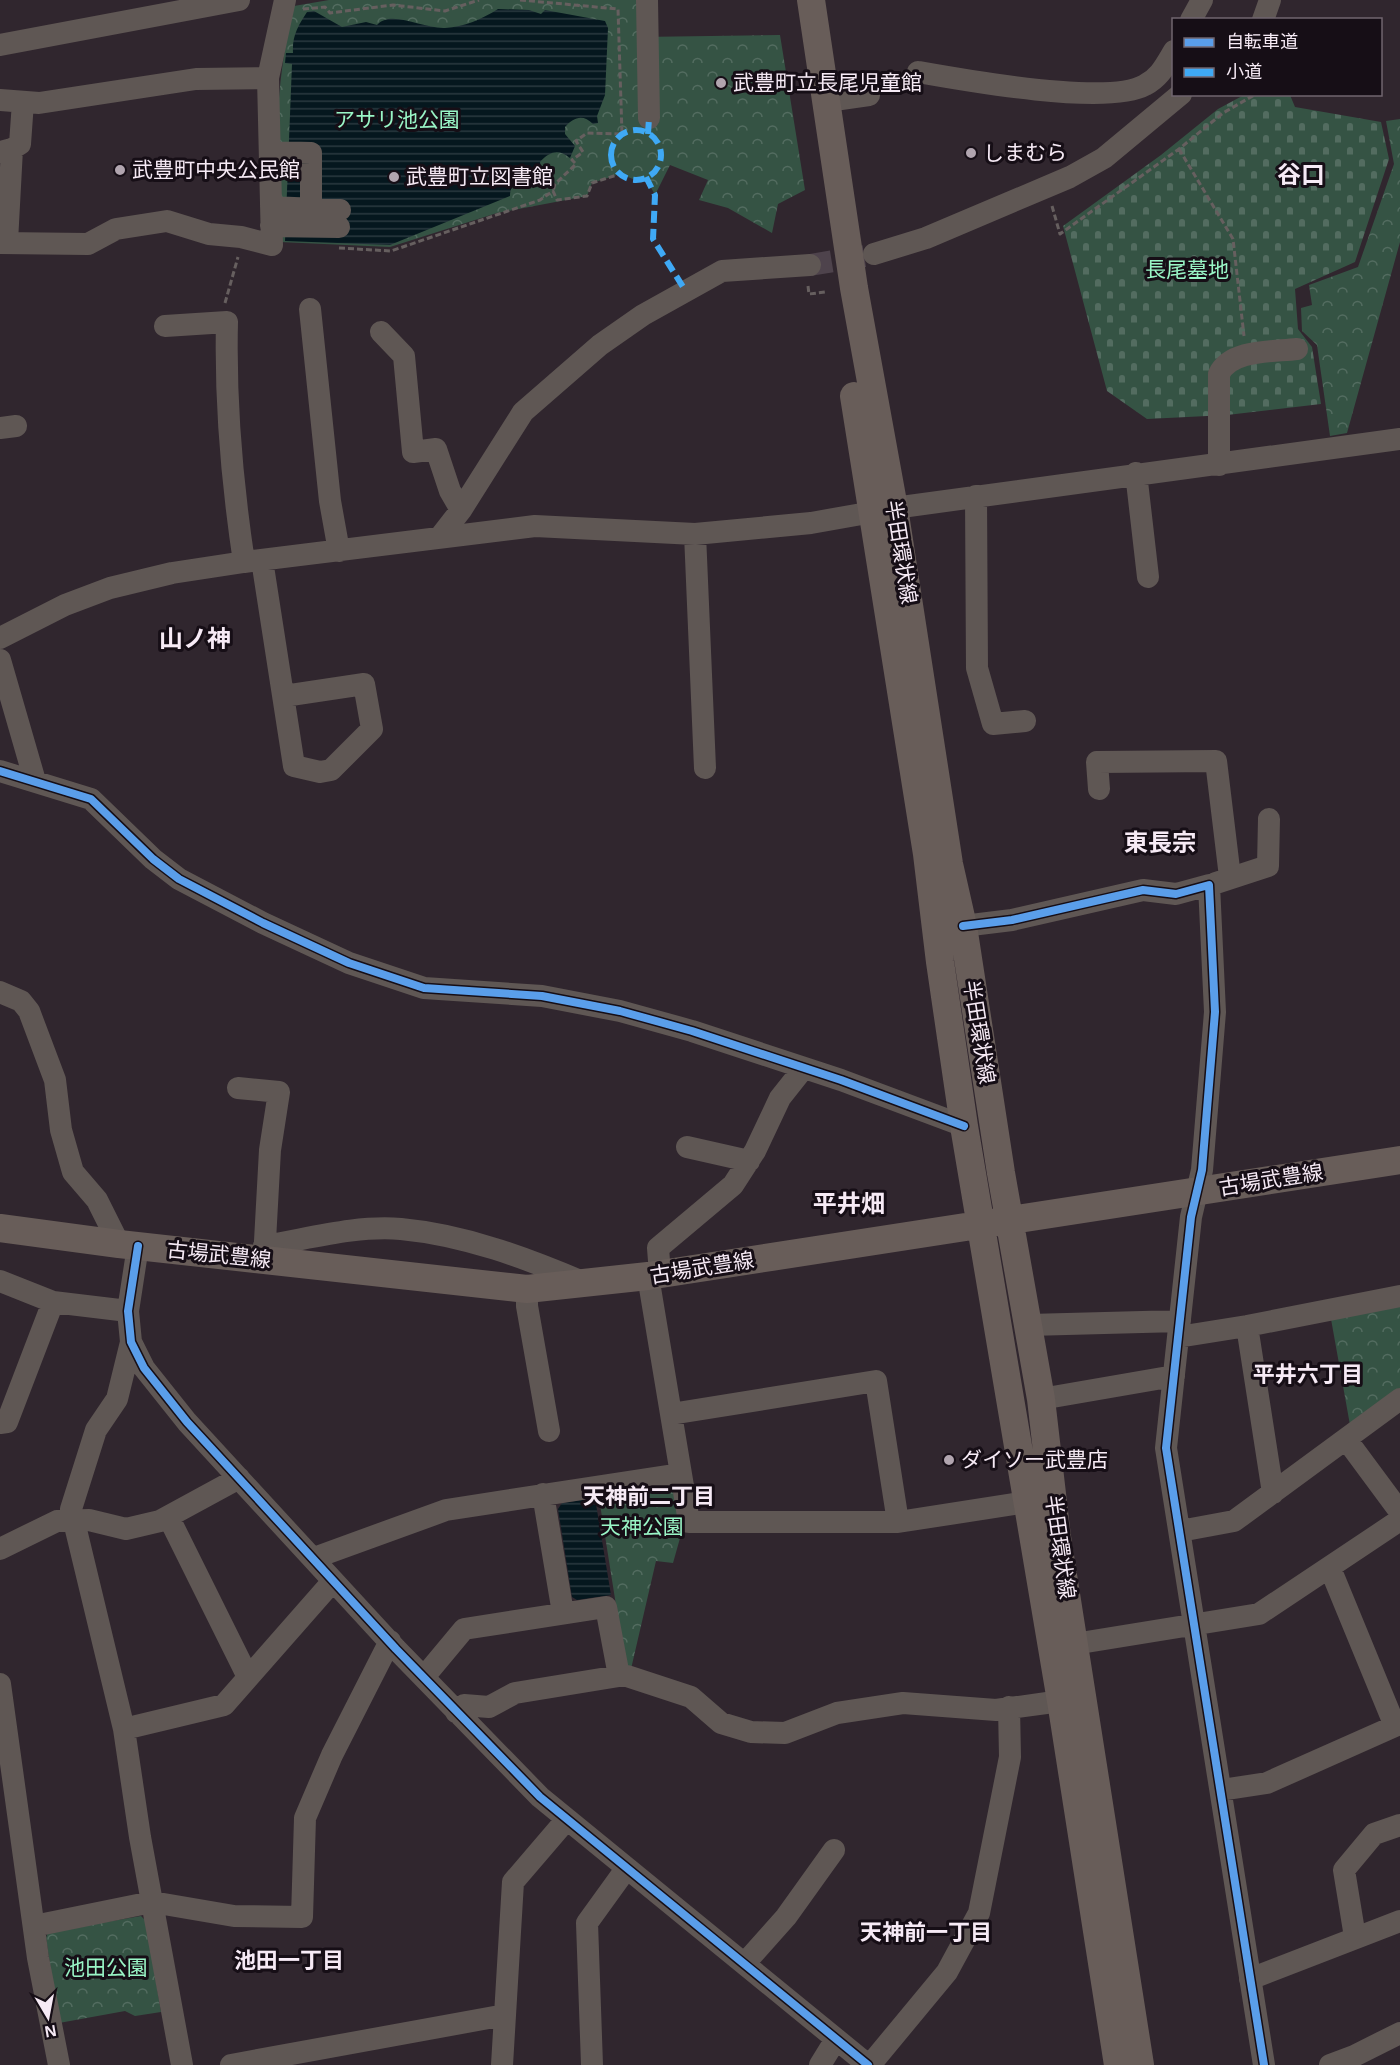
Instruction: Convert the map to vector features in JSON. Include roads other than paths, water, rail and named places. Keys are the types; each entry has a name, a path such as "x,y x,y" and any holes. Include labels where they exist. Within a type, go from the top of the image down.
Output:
{"main road":[{"name":"半田環状線","path":"792,0 883,510 949,864 963,926 1041,1399 1057,1537 1140,2065"},
{"name":"半田環状線","path":"811,0 854,288 940,962 964,1126 1061,1701 1118,2065"},
{"name":"古場武豊線","path":"0,1228 128,1245 264,1253 527,1289 654,1275 1400,1160"}],"street":[{"path":"0,45 239,0"},
{"path":"647,0 649,118"},
{"path":"1192,18 1202,0"},
{"path":"1264,18 1270,0"},
{"path":"23,102 20,144 6,151 4,243 88,244 116,229 167,221 208,234 241,237 272,245 268,78 284,6"},
{"path":"918,72 1020,88 1117,93 1143,87 1161,74 1172,53"},
{"path":"0,99 39,103 196,79 268,78"},
{"path":"826,101 869,95"},
{"path":"874,254 926,238 1047,188 1104,158 1179,96"},
{"path":"270,152 311,153 311,217"},
{"path":"271,216 311,217 336,228"},
{"path":"440,537 461,510 523,412 575,365 643,315 722,271 810,265"},
{"path":"310,309 330,501 339,550"},
{"path":"165,326 227,322 226,374 234,496 253,561 284,696 294,766 320,772 331,770 372,729 364,684 284,696"},
{"path":"381,332 404,356 413,452 436,450 450,491 461,510"},
{"path":"1219,465 1219,374 1228,361 1246,356 1298,349"},
{"path":"0,638 65,605 110,588 172,573 253,561 535,526 695,534 811,524 976,496 1400,439"},
{"path":"1136,473 1148,577"},
{"path":"976,496 977,668 993,724 1025,721"},
{"path":"695,534 705,768"},
{"path":"0,660 35,781"},
{"path":"1099,789 1097,762 1216,761 1230,877"},
{"path":"0,771 91,799 153,858 179,879 263,923 349,963 424,987 542,996 620,1011 692,1031 841,1080 964,1126"},
{"path":"963,926 1012,920 1143,890 1176,894 1268,866 1269,819"},
{"path":"1209,885 1215,1012 1202,1170 1196,1192 1166,1448 1264,2065"},
{"path":"0,992 21,1001 29,1011 55,1080 61,1130 73,1172 97,1200 128,1245 128,1311 131,1342 117,1399 96,1430 71,1509 124,1729 152,1902 182,2065"},
{"path":"803,1069 780,1098 749,1161 722,1197 658,1248 654,1275 671,1414 689,1522 898,1522 1027,1502"},
{"path":"238,1088 279,1092 270,1150 264,1253 361,1230 400,1229 498,1248 586,1284"},
{"path":"687,1147 749,1161"},
{"path":"0,1281 53,1302 128,1311"},
{"path":"527,1289 527,1306 549,1431"},
{"path":"1029,1325 1179,1329 1247,1326 1400,1296"},
{"path":"0,1423 7,1422 53,1302"},
{"path":"1247,1326 1273,1493"},
{"path":"131,1342 144,1368 187,1422 456,1712 540,1797 869,2065 947,1972 979,1913 1010,1757 1009,1707"},
{"path":"1041,1399 1174,1376"},
{"path":"671,1414 876,1381 898,1522"},
{"path":"1180,1531 1234,1521 1400,1399"},
{"path":"1346,1439 1400,1512"},
{"path":"314,1558 446,1510 680,1473"},
{"path":"0,1549 57,1521 89,1520 126,1529 169,1518 239,1478"},
{"path":"543,1494 563,1613"},
{"path":"169,1518 248,1677"},
{"path":"1074,1644 1258,1614 1400,1520"},
{"path":"1221,1791 1267,1783 1395,1726 1330,1568"},
{"path":"124,1729 224,1704 333,1581"},
{"path":"424,1677 464,1629 606,1607 619,1676"},
{"path":"34,1926 152,1902 234,1916 302,1917 304,1818 332,1755 390,1641"},
{"path":"456,1712 464,1706 489,1707 516,1693 619,1676 627,1676 691,1697 721,1723 750,1732 785,1733 837,1713 903,1703 996,1710 1061,1701"},
{"path":"0,1684 11,1829 34,1926 59,2065"},
{"path":"502,2065 513,1882 567,1819"},
{"path":"1355,1937 1344,1870 1374,1834 1400,1825"},
{"path":"746,1963 786,1917 829,1876 834,1850"},
{"path":"591,2065 587,1923 626,1869"},
{"path":"1250,1979 1400,1921"},
{"path":"231,2065 505,2015"},
{"path":"1330,2065 1400,2033"},
{"path":"820,2065 836,2039"}],"water":[{"path":"498,9 529,10 541,14 545,10 605,21 608,28 605,95 597,116 598,123 593,124 586,119 579,118 565,127 565,134 575,146 570,158 558,152 547,155 540,162 543,183 540,185 534,186 521,181 516,183 512,187 510,196 390,245 285,241 292,64 285,63 286,53 293,53 296,31 307,12 314,11 342,27 366,22 377,25 390,19 399,19 445,28 473,22"},
{"path":"595,1498 611,1595 577,1600 572,1597 558,1509 562,1503"}],"tunnel":[{"path":"810,265 865,256"}],"place":[{"name":"武豊町立長尾児童館","path":"721,83"},
{"name":"しまむら","path":"971,153"},
{"name":"武豊町中央公民館","path":"120,170"},
{"name":"武豊町立図書館","path":"394,177"},
{"name":"ダイソー武豊店","path":"949,1460"}],"district":[{"name":"谷口","path":"1301,175"},
{"name":"山ノ神","path":"195,639"},
{"name":"東長宗","path":"1160,843"},
{"name":"平井畑","path":"849,1204"},
{"name":"平井六丁目","path":"1308,1374"},
{"name":"天神前二丁目","path":"649,1496"},
{"name":"天神前一丁目","path":"926,1932"},
{"name":"池田一丁目","path":"289,1960"}],"park label":[{"name":"アサリ池公園","path":"397,120"},
{"name":"長尾墓地","path":"1187,270"},
{"name":"天神公園","path":"642,1527"},
{"name":"池田公園","path":"106,1968"}]}
